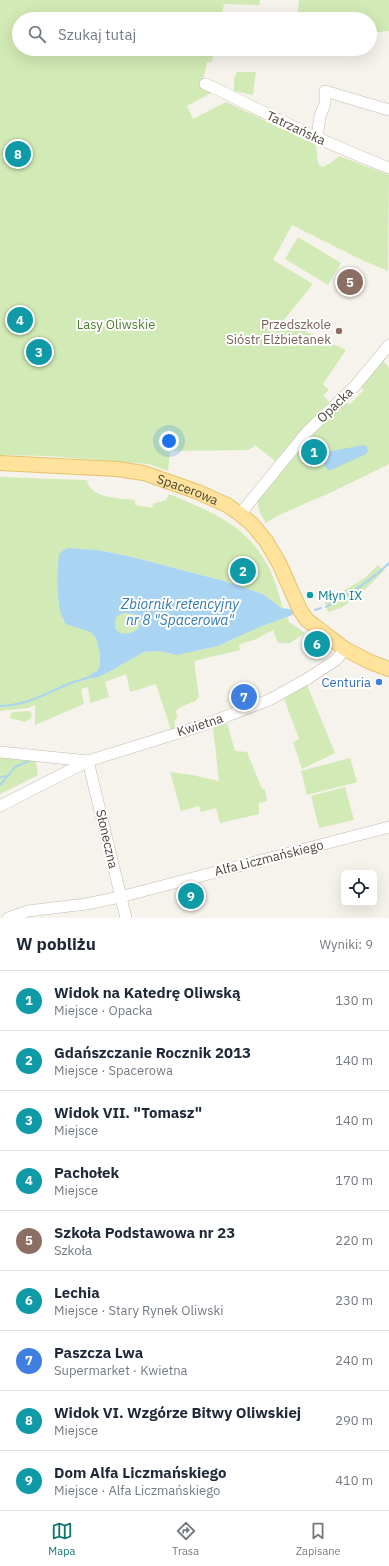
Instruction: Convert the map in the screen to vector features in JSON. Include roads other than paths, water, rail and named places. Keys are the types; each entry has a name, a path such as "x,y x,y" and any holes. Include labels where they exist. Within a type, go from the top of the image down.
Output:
{"main road":[{"name":"Spacerowa","path":"0,463 110,469 144,474 198,492 234,510 252,524 266,541 279,563 300,610 312,624 345,649 370,662 389,669"}],"street":[{"name":"Tatrzańska","path":"205,84 225,92 318,138 389,168"},
{"path":"318,138 320,116 325,104 325,91 389,110"},
{"name":"Opacka","path":"234,510 250,501 307,432 355,386 389,345"},
{"name":"Kwietna","path":"0,806 88,761 201,726 269,700 307,679 336,660 345,649"},
{"name":"Kwietna","path":"0,752 88,761"},
{"name":"Słoneczna","path":"88,761 126,918"},
{"name":"Alfa Liczmańskiego","path":"8,918 28,910 86,904 120,897 389,827"}],"water":[{"path":"364,445 367,447 368,451 366,454 331,470 328,470 325,466 323,459 326,452"},
{"name":"Zbiornik retencyjny nr 8 \"Spacerowa\"","path":"68,548 97,550 128,556 224,581 263,594 281,608 294,611 295,614 257,628 218,646 177,655 159,651 144,652 105,674 92,679 91,674 97,671 100,666 100,655 96,638 90,632 66,624 62,618 60,610 58,601 58,571 59,555 62,551","holes":["123,613 135,614 140,621 139,627 135,631 123,634 117,631 115,625 117,616"]}],"waterway":[{"path":"326,607 367,582 389,563"},
{"path":"315,610 321,608"},
{"path":"0,706 29,701 71,683 92,676"},
{"path":"0,777 8,776 15,767 31,760"},
{"path":"0,785 7,777"}],"place":[{"name":"Widok VI. Wzgórze Bitwy Oliwskiej","path":"18,154"},
{"name":"Szkoła Podstawowa nr 23","path":"350,282"},
{"name":"Pachołek","path":"20,320"},
{"name":"Przedszkole Sióstr Elżbietanek","path":"339,331"},
{"name":"Widok VII. \"Tomasz\"","path":"39,352"},
{"name":"Widok na Katedrę Oliwską","path":"314,452"},
{"name":"Gdańszczanie Rocznik 2013","path":"243,571"},
{"name":"Młyn IX","path":"310,595"},
{"name":"Lechia","path":"317,644"},
{"name":"Centuria","path":"379,682"},
{"name":"Paszcza Lwa","path":"244,697"},
{"name":"Dom Alfa Liczmańskiego","path":"191,896"}],"park label":[{"name":"Lasy Oliwskie","path":"116,324"}]}
